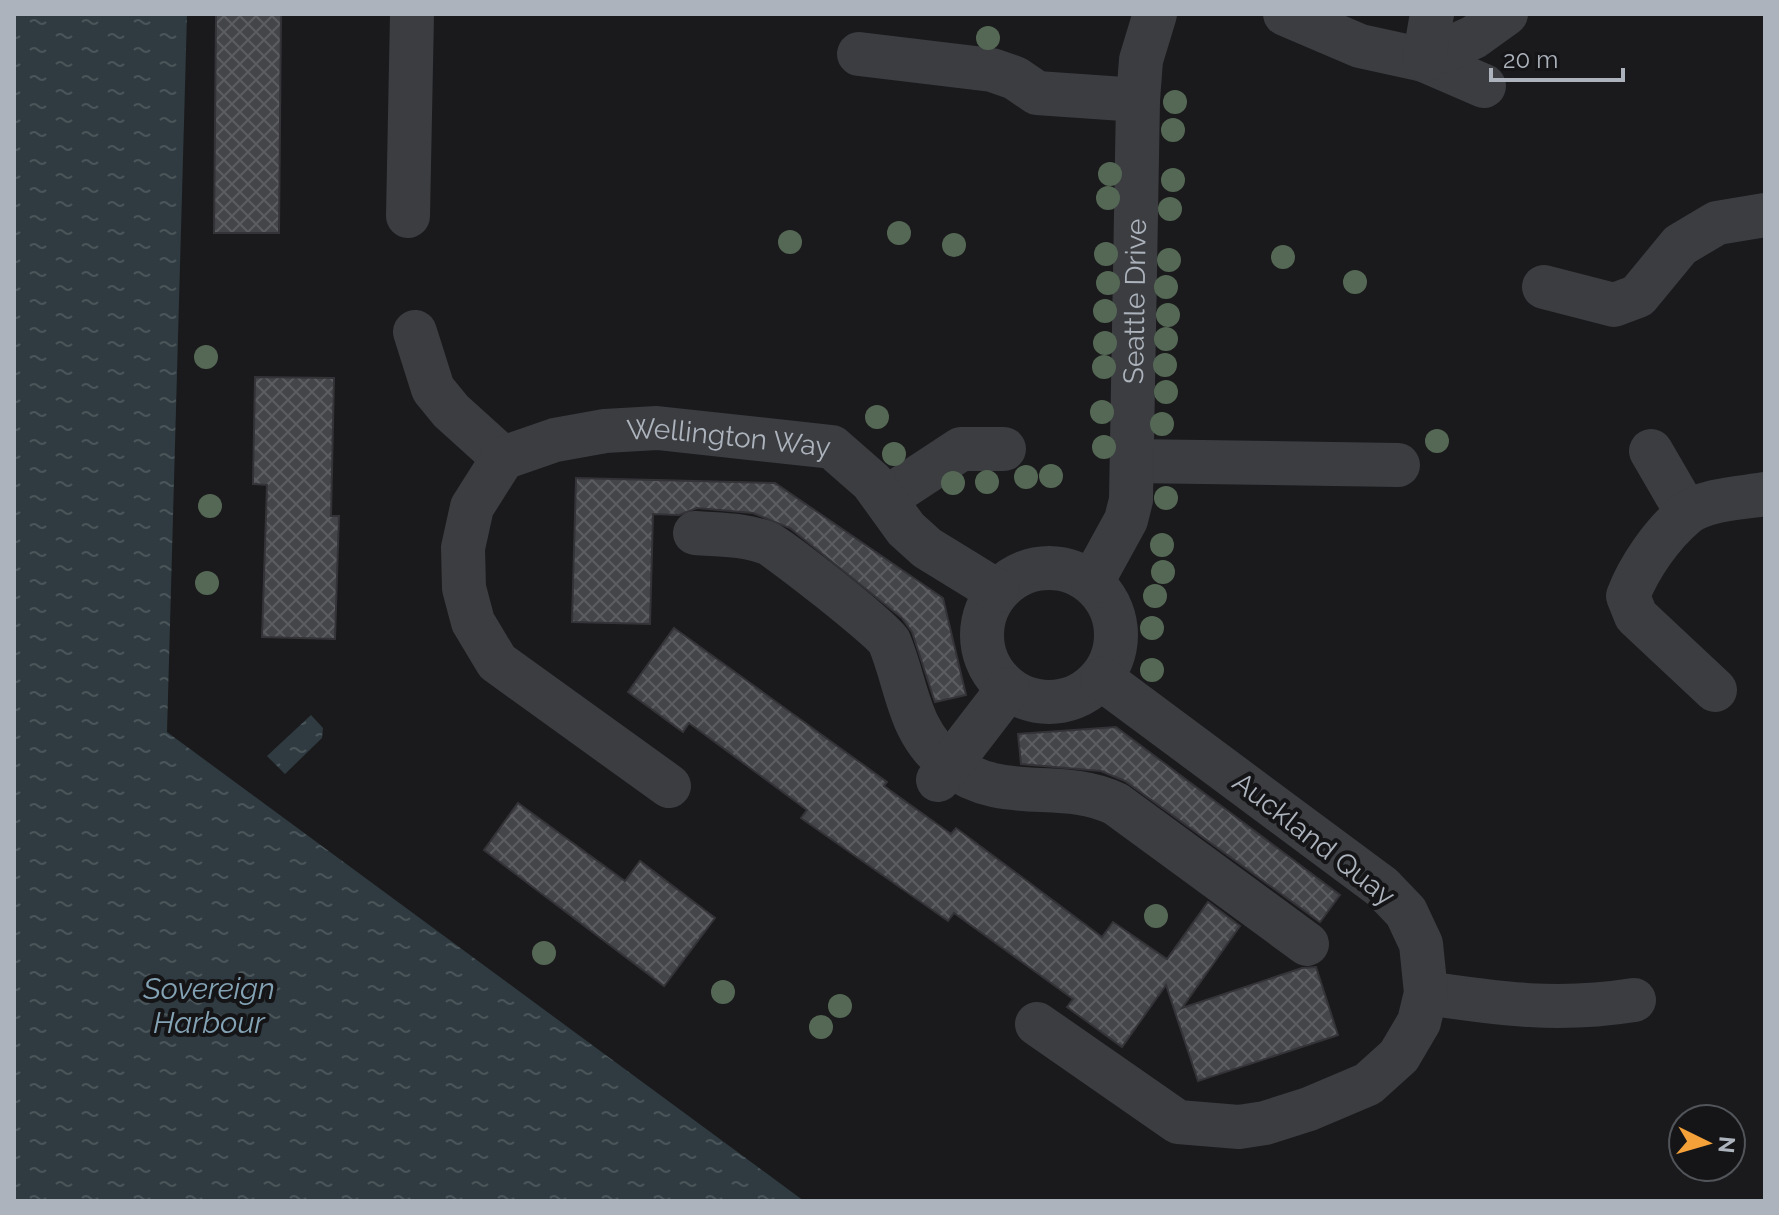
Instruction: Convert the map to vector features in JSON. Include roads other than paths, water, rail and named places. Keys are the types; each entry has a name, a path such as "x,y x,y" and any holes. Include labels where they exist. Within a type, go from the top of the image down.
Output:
{"street":[{"path":"408,216 412,14"},
{"name":"Seattle Drive","path":"1092,582 1126,520 1132,461 1138,100 1141,60 1155,14"},
{"path":"1285,14 1360,46 1386,32 1424,60 1484,86"},
{"path":"1424,60 1432,14"},
{"path":"1424,60 1474,37 1506,14"},
{"path":"859,54 992,70 1015,78 1037,93 1138,100"},
{"path":"1544,287 1614,305 1638,296 1680,245 1717,223 1765,215"},
{"path":"415,332 433,389 451,411 503,458 472,507 463,548 464,588 473,622 497,662 669,786"},
{"name":"Wellington Way","path":"503,458 555,440 605,431 657,428 832,447 853,462 906,529 927,548 997,591"},
{"path":"885,499 961,449 1004,449"},
{"path":"1651,451 1687,513"},
{"path":"1132,461 1398,465"},
{"path":"1715,690 1636,616 1628,596 1637,572 1687,513 1723,501 1765,494"},
{"path":"695,533 745,536 771,544 888,638 906,703 925,743 944,772 1013,791 1080,791 1116,804 1307,944"},
{"path":"1041,567 1066,569 1092,582 1107,599 1117,625 1116,649 1102,679 1084,695 1057,703 1033,702 1008,689 992,672 982,646 983,622 997,591 1015,576 1041,567"},
{"name":"Auckland Quay","path":"1037,1024 1178,1122 1209,1127 1265,1123 1368,1084 1399,1056 1419,1022 1426,993 1421,944 1406,912 1382,887 1102,679"},
{"path":"944,772 1008,689"},
{"path":"1426,993 1515,1006 1567,1008 1634,1000"}],"water":[{"name":"Sovereign Harbour","path":"14,14 187,14 167,732 804,1201 14,1201"},
{"path":"311,715 323,728 322,738 285,774 267,756"}]}
